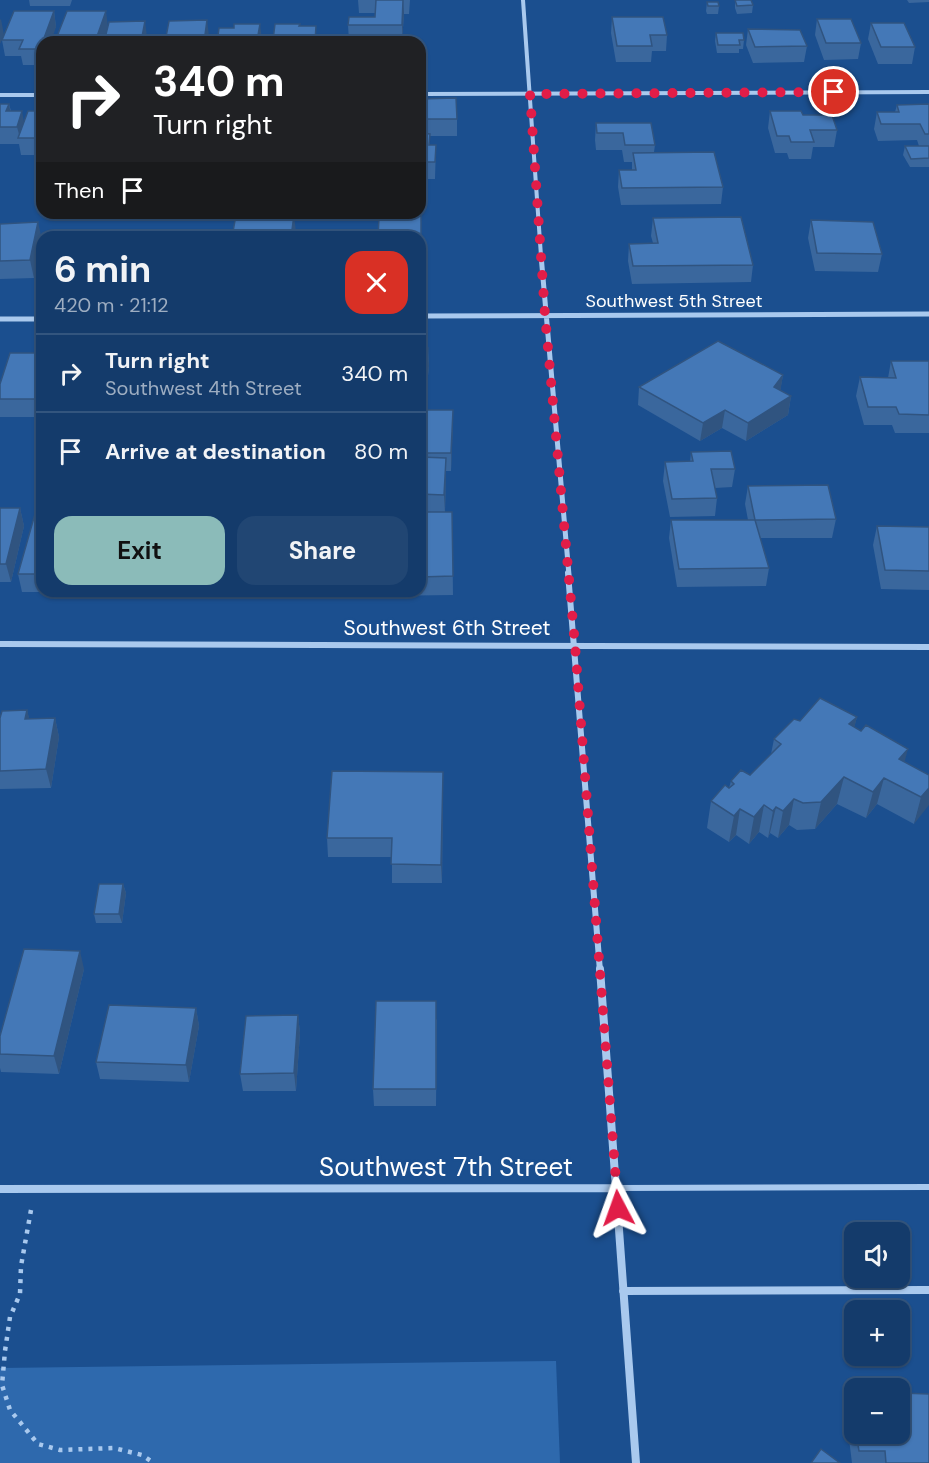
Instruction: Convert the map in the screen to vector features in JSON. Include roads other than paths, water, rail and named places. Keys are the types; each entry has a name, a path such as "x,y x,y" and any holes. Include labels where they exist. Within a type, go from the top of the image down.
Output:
{"street":[{"path":"523,0 545,315 575,645 636,1463"},
{"path":"426,94 929,92"},
{"path":"0,95 36,95"},
{"name":"Southwest 5th Street","path":"426,316 929,314"},
{"path":"0,319 36,319"},
{"name":"Southwest 6th Street","path":"0,644 929,647"},
{"name":"Southwest 7th Street","path":"0,1189 617,1188"},
{"path":"623,1291 929,1290"}],"lane":[{"name":"Southwest 7th Street","path":"617,1188 929,1187"}]}
